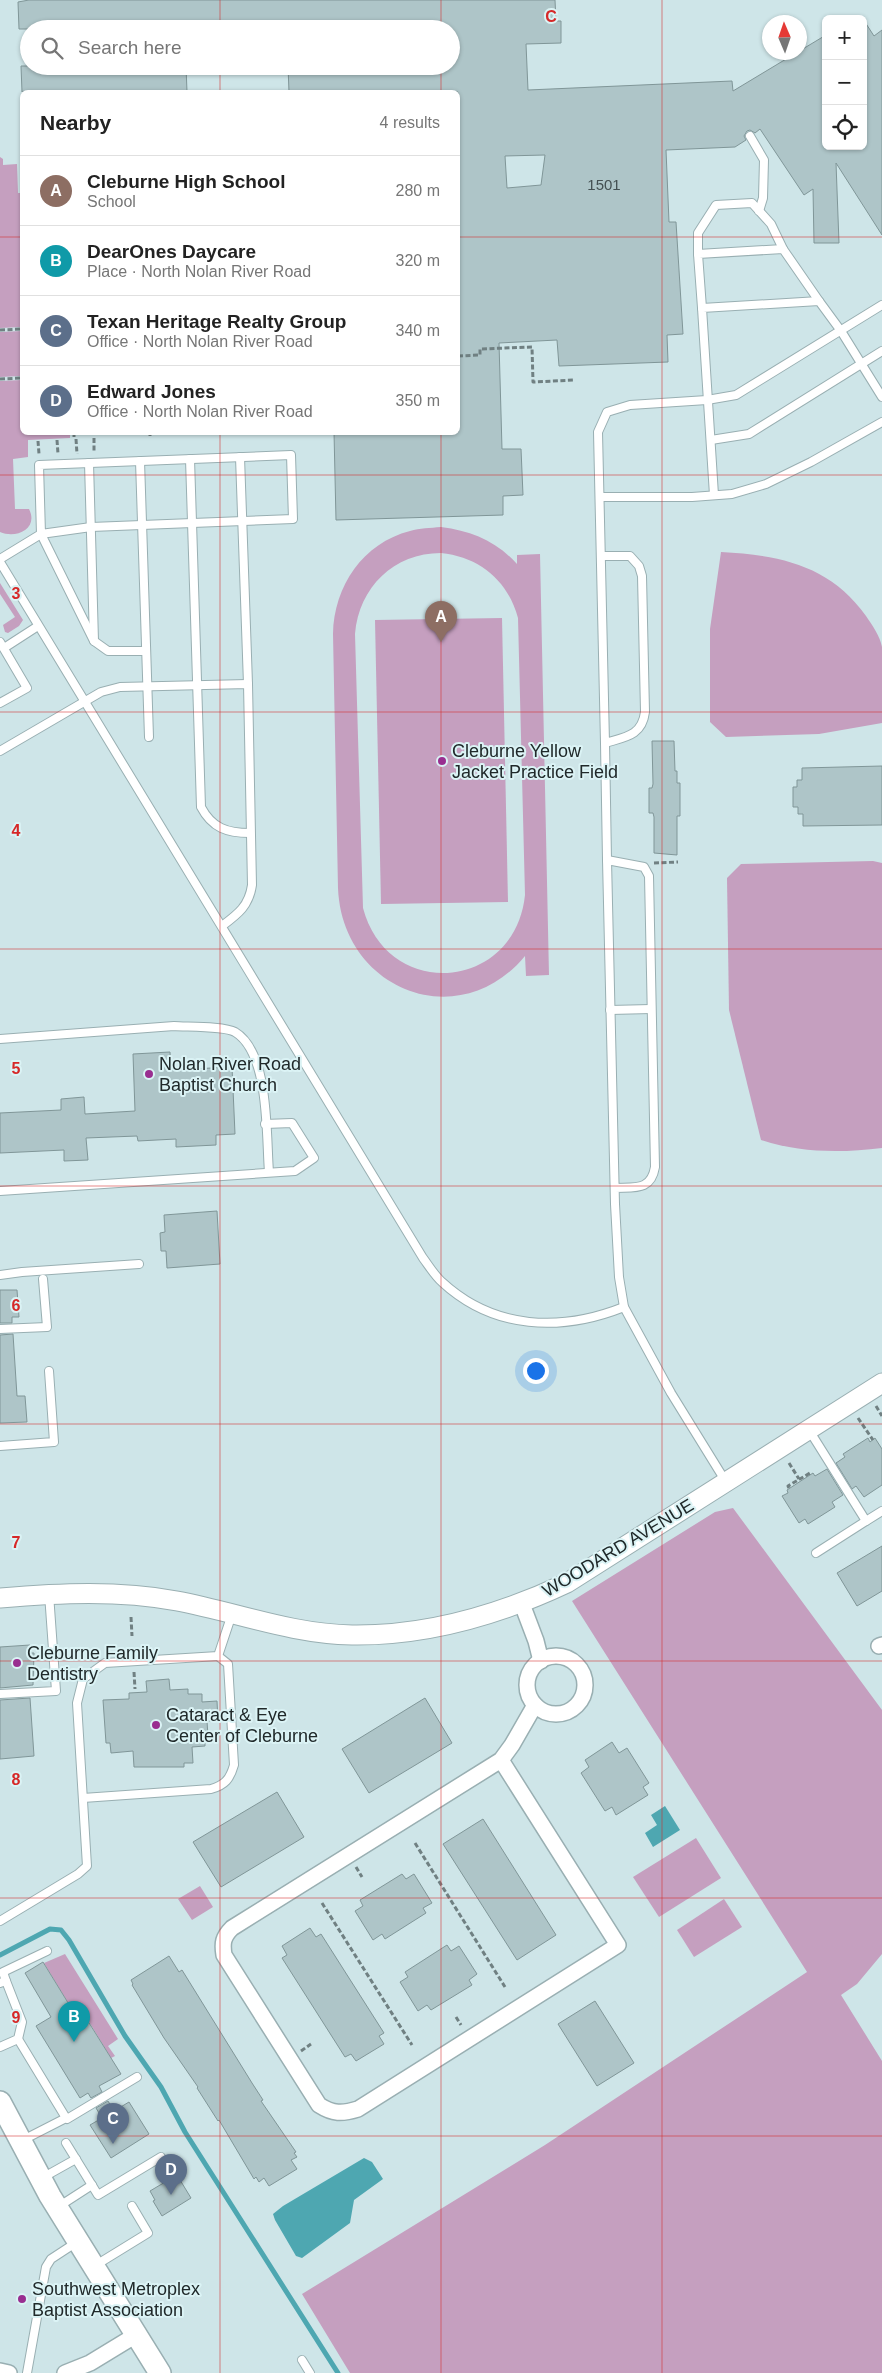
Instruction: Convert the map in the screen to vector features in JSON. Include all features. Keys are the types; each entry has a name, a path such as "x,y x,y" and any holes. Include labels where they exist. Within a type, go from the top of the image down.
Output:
{"main road":[{"path":"0,2102 19,2142 57,2208 160,2373"}],"street":[{"name":"WOODARD AVENUE","path":"0,1598 96,1593 143,1597 177,1601 287,1628 314,1632 374,1634 437,1628 522,1604 567,1583 882,1384"},
{"path":"522,1604 541,1660"},
{"path":"556,1656 572,1660 580,1668 584,1677 585,1688 582,1698 575,1707 566,1712 544,1711 530,1698 528,1681 530,1673 541,1660 556,1656"},
{"path":"501,1760 618,1945 358,2109 345,2114 327,2110 319,2105 224,1955 222,1944 225,1935 232,1928 376,1836 501,1760 512,1745 535,1704"},
{"path":"64,2373 90,2363 136,2335"},
{"path":"0,2371 9,2373"}],"lane":[{"path":"750,136 764,160 763,198 760,211"},
{"path":"714,495 698,233 716,205 752,203 760,211 771,224 783,249 842,331 882,397"},
{"path":"698,254 783,249"},
{"path":"702,308 819,301"},
{"path":"726,1482 671,1393 624,1307 619,1277 610,1010 598,432 607,412 630,405 707,400 736,395 882,305"},
{"path":"711,440 749,434 882,351"},
{"path":"600,497 732,494 766,484 811,462 882,422"},
{"path":"146,651 108,651 94,641 41,534 39,465 291,455 294,519 91,527 41,534 0,561 84,702 424,1258 441,1282 467,1301 497,1315 532,1324 570,1323 624,1307"},
{"path":"222,926 238,915 250,898 252,872 240,457"},
{"path":"190,459 201,807 212,824 221,829 232,833 250,833"},
{"path":"140,461 149,738"},
{"path":"89,463 94,641"},
{"path":"601,556 630,556 640,566 645,712 640,728 632,734 604,743"},
{"path":"0,703 27,688 2,645 38,626"},
{"path":"0,751 101,692 120,687 248,684"},
{"path":"607,860 644,867 649,876 653,1176 649,1183 643,1186 615,1188"},
{"path":"610,1010 651,1009"},
{"path":"0,1039 174,1026 234,1031 247,1043 264,1083 269,1172"},
{"path":"0,1191 295,1171 314,1158 292,1123 266,1124"},
{"path":"0,1275 140,1264"},
{"path":"0,1329 47,1327 43,1279"},
{"path":"0,1446 54,1442 50,1371"},
{"path":"809,1430 866,1521"},
{"path":"816,1554 882,1511"},
{"path":"0,1694 56,1691 49,1594"},
{"path":"218,1656 232,1614"},
{"path":"0,1921 78,1874 86,1866 77,1702 83,1679 105,1663 218,1656 228,1664 234,1765 230,1778 221,1786 211,1789 83,1798"},
{"path":"47,1951 3,1972 3,1982 22,2022 18,2038 66,2118"},
{"path":"0,2047 18,2038"},
{"path":"19,2142 67,2119 138,2077"},
{"path":"66,2143 98,2194 161,2157"},
{"path":"40,2179 76,2159"},
{"path":"57,2208 92,2185"},
{"path":"94,2266 148,2233 132,2206"},
{"path":"27,2373 46,2267 51,2259 78,2241"},
{"path":"302,2360 310,2373"}],"path":[{"path":"0,330 20,329"},
{"path":"460,356 480,355 480,349 532,347 533,382 575,380"},
{"path":"0,379 20,378"},
{"path":"653,863 678,862"},
{"path":"850,1404 873,1440"},
{"path":"790,1488 788,1486 810,1472 811,1474"},
{"path":"131,1617 132,1636"},
{"path":"415,1844 505,1987"},
{"path":"322,1903 412,2045"}],"shaded area":[{"path":"0,157 3,159 3,165 17,164 18,193 20,193 20,327 0,328"},
{"path":"20,331 20,376 0,377 0,332"},
{"path":"20,380 20,435 70,435 70,438 28,440 28,457 13,459 15,509 29,509 31,522 24,531 13,534 0,532 0,381"},
{"path":"441,527 463,531 483,538 501,549 517,564 517,555 540,554 549,975 526,976 525,956 498,980 469,993 438,997 408,990 382,975 360,953 344,923 338,888 333,634 339,599 345,583 365,556 378,545 393,537 414,530","holes":["441,553 455,555 480,566 500,582 518,618 525,895 516,927 499,951 476,966 450,973 423,971 397,959 377,938 363,908 355,634 358,617 372,588 394,566 408,559 424,555"]},
{"path":"721,552 763,556 802,566 820,574 852,599 873,627 882,647 882,723 819,734 726,737 710,722 710,629"},
{"path":"0,583 23,620 19,626 8,633 5,632 3,625 15,617 0,594"},
{"name":"Cleburne Yellow Jacket Practice Field","path":"502,618 508,902 381,904 375,620"},
{"path":"873,861 882,863 882,1148 821,1151 806,1150 761,1140 729,1010 727,878 741,864"},
{"path":"733,1508 882,1710 882,1954 857,1984 841,1995 882,2061 882,2373 350,2373 302,2294 545,2145 807,1972 572,1601 715,1512"},
{"path":"696,1838 721,1878 659,1917 633,1877"},
{"path":"200,1886 213,1907 192,1920 178,1899"},
{"path":"724,1899 742,1927 694,1957 677,1930"},
{"path":"65,1954 118,2039 108,2046 115,2056 111,2058 77,2002 70,2006 44,1963"}],"water":[{"path":"665,1806 680,1830 653,1847 645,1833 657,1825 651,1815"},
{"path":"364,2158 372,2162 383,2179 354,2200 350,2223 302,2258 296,2256 273,2214 283,2206"}],"building":[{"path":"29,0 555,0 556,21 561,21 561,43 526,44 528,90 732,81 733,91 784,60 807,60 807,46 822,37 822,150 867,150 867,25 874,36 882,30 882,235 836,163 839,243 814,243 813,189 804,195 760,129 755,133 750,130 747,131 744,136 746,140 735,147 666,150 669,222 676,222 683,334 667,335 668,362 559,366 557,340 499,343 502,449 521,449 523,495 503,496 503,515 336,520 334,435 460,435 460,90 289,90 288,75 460,75 460,20 20,20 20,29 18,2","holes":["545,155 541,185 507,188 505,156"]},
{"path":"21,75 186,75 187,90 22,90"},
{"path":"652,741 674,741 675,771 677,771 677,783 680,783 680,816 677,816 677,855 654,853 654,817 653,813 649,813 649,788 652,788 653,784"},
{"path":"882,766 882,825 803,826 803,814 798,814 798,807 793,807 793,787 797,787 797,780 802,780 802,768"},
{"path":"170,1052 171,1070 232,1067 235,1134 216,1135 216,1145 176,1147 176,1139 138,1141 137,1136 86,1138 88,1160 64,1161 64,1150 0,1153 0,1113 61,1110 61,1099 84,1097 85,1114 135,1111 133,1054"},
{"path":"217,1211 220,1264 167,1268 166,1251 161,1251 160,1233 165,1232 164,1215"},
{"path":"0,1290 17,1290 19,1317 12,1317 12,1323 0,1323"},
{"path":"13,1334 17,1396 25,1396 27,1422 0,1423 0,1335"},
{"path":"868,1438 870,1442 875,1438 882,1449 882,1485 864,1497 856,1486 852,1489 836,1463 845,1457 843,1454"},
{"path":"827,1469 843,1495 832,1502 835,1507 808,1524 805,1519 799,1523 782,1496 788,1493 787,1490 813,1473 815,1476"},
{"path":"882,1546 882,1591 857,1606 837,1573"},
{"name":"Cleburne Family Dentistry","path":"30,1645 31,1653 34,1653 33,1685 0,1688 0,1647"},
{"name":"Cataract & Eye Center of Cleburne","path":"169,1679 170,1690 188,1689 188,1694 202,1694 202,1702 217,1701 218,1721 207,1721 208,1736 205,1736 205,1746 192,1747 193,1763 184,1763 184,1767 134,1767 133,1751 111,1753 110,1743 106,1743 103,1700 129,1699 129,1693 147,1692 146,1681"},
{"path":"30,1698 34,1756 0,1759 0,1700"},
{"path":"425,1698 452,1743 369,1793 342,1749"},
{"path":"612,1742 619,1753 627,1748 649,1783 643,1787 648,1795 616,1815 612,1807 605,1811 581,1773 589,1767 585,1760"},
{"path":"277,1792 304,1837 221,1887 193,1842"},
{"path":"483,1819 556,1935 517,1960 443,1844"},
{"path":"402,1874 406,1879 414,1874 432,1903 423,1908 426,1913 385,1939 382,1934 373,1940 355,1911 363,1906 360,1900"},
{"path":"310,1928 316,1937 321,1934 384,2033 379,2036 384,2044 356,2061 351,2054 345,2057 282,1958 287,1955 282,1946"},
{"path":"447,1945 451,1951 459,1946 477,1974 469,1980 472,1985 431,2010 427,2005 418,2011 400,1982 408,1977 405,1972"},
{"path":"169,1956 179,1972 182,1970 263,2100 261,2101 296,2152 294,2153 297,2157 291,2160 297,2169 269,2186 264,2178 259,2182 256,2177 254,2179 219,2120 164,2038 132,1985 131,1980"},
{"path":"43,1962 70,2006 76,2002 121,2074 99,2086 102,2092 91,2098 88,2093 80,2098 36,2026 51,2017 25,1973"},
{"path":"595,2001 634,2063 597,2086 558,2024"},
{"path":"108,2101 114,2111 129,2102 149,2134 111,2158 90,2125 102,2118 96,2108"},
{"path":"177,2175 191,2198 162,2216 153,2201 155,2200 150,2191"}],"waterway":[{"path":"0,1955 50,1929 61,1930 69,1940 125,2036 161,2087 185,2132 338,2373"}],"place":[{"name":"Cleburne High School","path":"441,642"},
{"name":"Cleburne Yellow Jacket Practice Field","path":"442,761"},
{"name":"Nolan River Road Baptist Church","path":"149,1074"},
{"name":"Cleburne Family Dentistry","path":"17,1663"},
{"name":"Cataract & Eye Center of Cleburne","path":"156,1725"},
{"name":"DearOnes Daycare","path":"74,2042"},
{"name":"Texan Heritage Realty Group","path":"113,2144"},
{"name":"Edward Jones","path":"171,2195"},
{"name":"Southwest Metroplex Baptist Association","path":"22,2299"}]}
